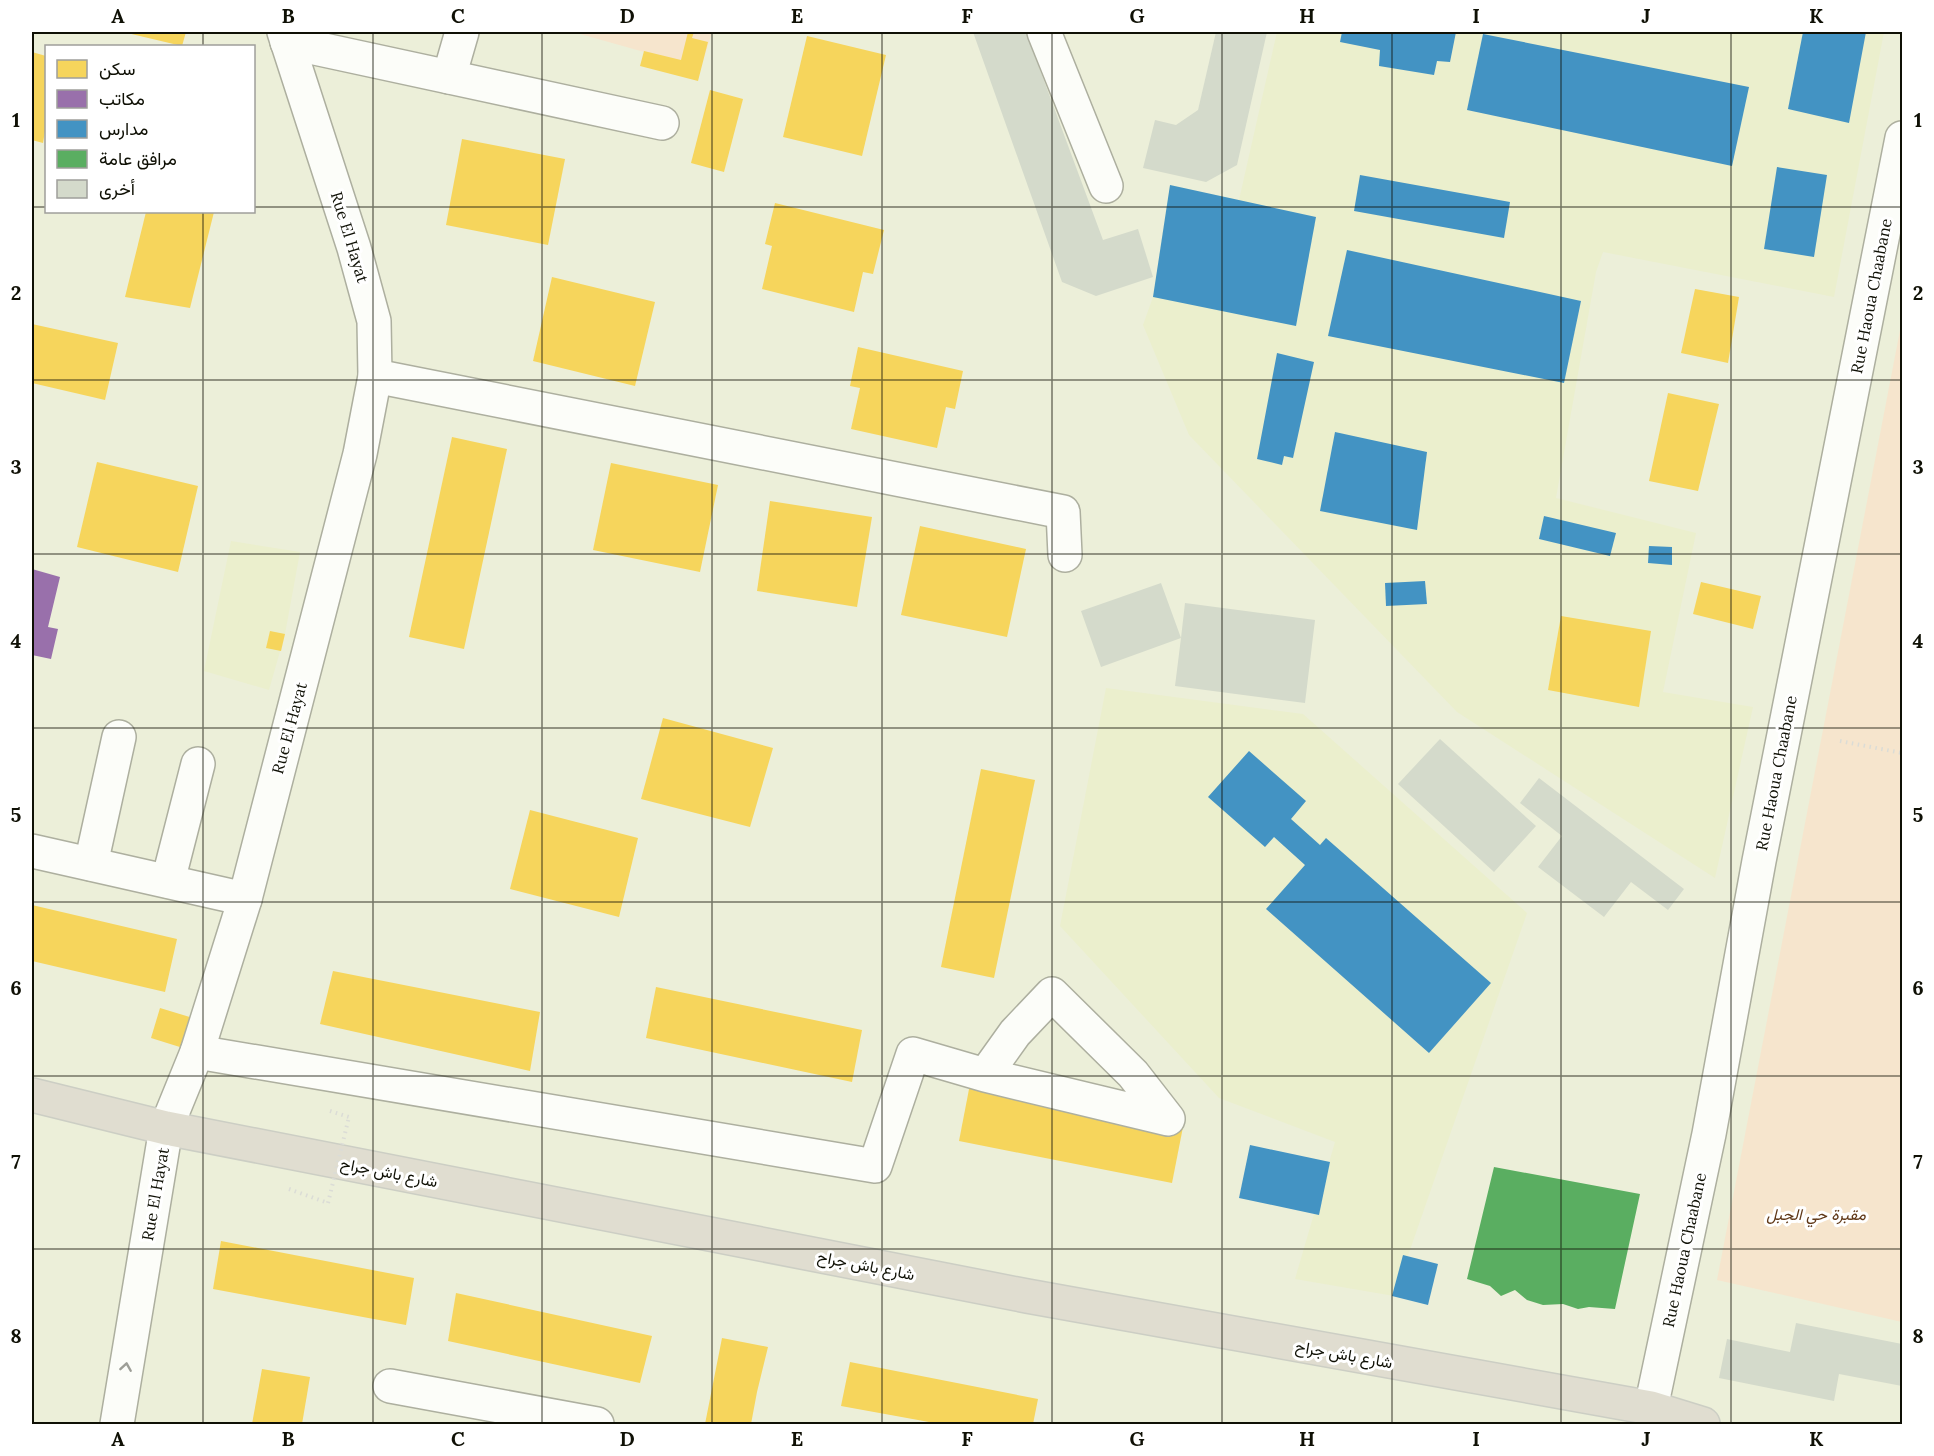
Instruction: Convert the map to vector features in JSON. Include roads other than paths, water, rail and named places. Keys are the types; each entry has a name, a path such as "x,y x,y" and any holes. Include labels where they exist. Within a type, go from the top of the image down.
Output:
{"main road":[{"name":"شارع باش جراح","path":"32,1095 166,1128 1027,1296 1652,1408 1703,1425"}],"street":[{"path":"449,77 462,32"},
{"path":"1044,32 1106,186"},
{"path":"286,37 449,77 662,123"},
{"name":"Rue El Hayat","path":"117,1425 166,1128 197,1052 245,898 360,454 375,376 374,321 354,248 286,37"},
{"name":"Rue Haoua Chaabane","path":"1652,1408 1709,1134 1759,861 1902,138"},
{"path":"375,376 1063,512 1065,555"},
{"path":"91,864 119,737"},
{"path":"168,881 198,764"},
{"path":"32,851 245,898"},
{"path":"197,1052 875,1166 913,1054 985,1075 1168,1119 1133,1074 1052,994 1015,1034 985,1075"},
{"path":"390,1386 597,1425"}],"park label":[{"name":"مقبرة حي الجبل","path":"1816,1214"}]}
